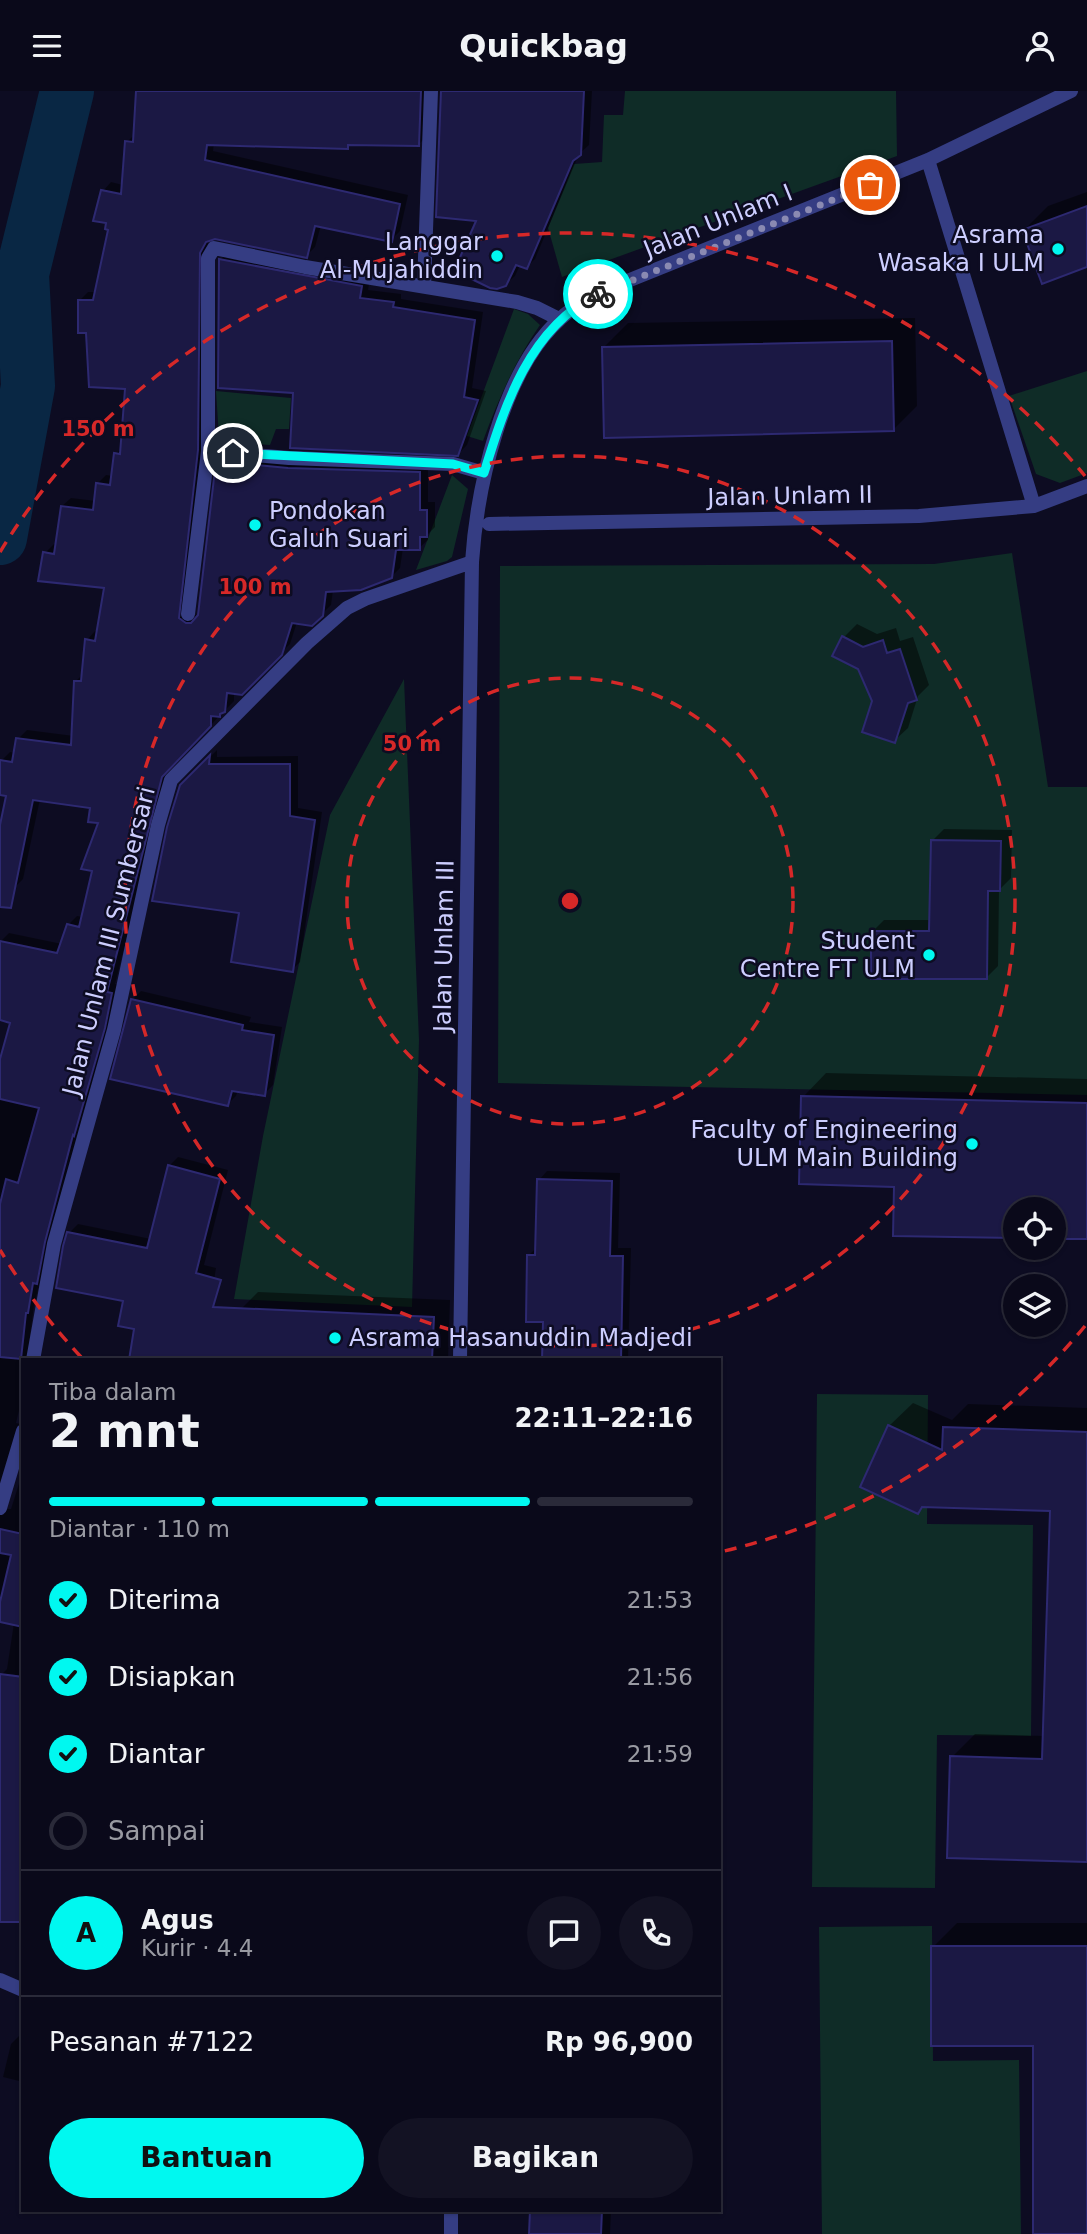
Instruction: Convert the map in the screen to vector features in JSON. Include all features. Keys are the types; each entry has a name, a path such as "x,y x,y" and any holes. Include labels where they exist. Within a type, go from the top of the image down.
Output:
{"street":[{"path":"424,286 431,91"},
{"name":"Jalan Unlam I","path":"475,533 484,473 513,391 537,347 559,320 583,302 615,286 928,160 1071,91"},
{"path":"928,160 1034,506"},
{"path":"188,614 208,451 208,258 214,248 305,267 517,302 537,308 559,320"},
{"path":"208,451 289,458 453,464 484,473"},
{"name":"Jalan Unlam II","path":"489,524 919,516 1034,506 1087,486"},
{"name":"Jalan Unlam III","path":"460,1358 472,562 475,533"},
{"name":"Jalan Unlam III Sumbersari","path":"33,1358 54,1244 114,1030 158,825 172,780 300,650 347,608 472,562"},
{"path":"0,1508 21,1438"},
{"path":"0,1980 21,1989"},
{"path":"451,2212 451,2234"}],"green space":[{"path":"625,91 896,91 897,156 562,277 548,228 574,164 602,162 604,115 623,115"},
{"path":"514,309 528,314 540,325 508,381 483,441 467,436"},
{"path":"1087,371 1087,473 1060,483 1036,474 1009,396"},
{"path":"216,391 291,398 289,429 276,429 270,445 226,442 219,438"},
{"path":"452,475 468,489 452,557 416,570"},
{"path":"1012,553 1048,787 1087,787 1087,1095 498,1083 500,566 934,564"},
{"path":"404,679 419,1040 412,1307 234,1299 263,1136 330,815"},
{"path":"817,1394 928,1395 927,1524 1033,1525 1031,1736 937,1735 935,1888 812,1887"},
{"path":"932,1926 933,2061 1019,2060 1021,2234 822,2234 819,1927"}],"building":[{"path":"136,91 421,91 419,146 348,145 348,149 207,145 205,160 400,204 392,242 315,226 307,258 215,239 206,242 200,253 198,450 179,618 191,623 198,615 216,461 288,468 420,472 420,510 427,510 427,537 420,537 420,550 396,550 392,578 361,590 326,592 323,616 312,626 292,623 282,655 242,695 227,693 225,712 220,714 220,717 211,716 211,726 162,777 107,992 112,993 105,1028 73,1135 37,1284 33,1283 26,1313 21,1359 0,1357 0,1204 6,1179 18,1183 39,1108 0,1099 0,1059 10,1023 0,1020 0,941 57,953 67,924 79,927 92,871 81,869 98,823 88,822 90,808 33,800 11,908 0,907 0,825 6,796 0,795 0,760 12,762 16,738 71,745 74,681 81,681 85,639 95,641 104,588 38,581 43,552 54,554 61,506 93,510 96,483 110,485 114,453 120,454 125,389 89,387 86,333 78,333 78,300 93,300 108,230 105,229 106,223 93,221 101,190 121,194 125,141 133,142"},
{"path":"441,91 584,91 581,155 573,161 527,269 516,265 506,286 497,289 461,274 457,264 476,221 436,217"},
{"name":"Asrama Wasaka I ULM","path":"1087,206 1087,267 1042,284 1022,230"},
{"path":"219,259 362,286 360,298 394,302 393,307 475,320 464,397 478,400 458,456 290,448 293,393 218,388"},
{"path":"892,341 894,431 604,438 602,347"},
{"path":"842,636 863,647 883,640 887,653 900,649 917,700 908,703 895,743 862,732 872,701 858,669 832,656"},
{"path":"210,755 209,764 290,764 290,816 315,820 293,972 231,962 239,913 152,901 167,827 180,785"},
{"path":"931,840 1001,841 1000,891 988,891 987,979 871,979 871,931 929,931"},
{"path":"131,999 243,1025 242,1030 274,1035 265,1096 232,1091 228,1106 110,1079"},
{"name":"Faculty of Engineering ULM Main Building","path":"801,1096 1087,1103 1087,1239 1066,1239 1066,1197 1003,1197 1003,1238 893,1236 894,1187 799,1184"},
{"path":"168,1165 220,1179 196,1273 221,1280 213,1307 434,1317 432,1358 129,1358 134,1329 118,1326 123,1301 56,1288 67,1232 147,1248"},
{"path":"537,1179 612,1181 610,1256 623,1256 621,1358 542,1358 543,1322 526,1322 527,1255 535,1255"},
{"path":"888,1425 942,1450 943,1427 1087,1432 1087,1862 947,1858 950,1756 1042,1759 1050,1511 922,1507 918,1514 860,1487"},
{"path":"0,1529 21,1534 21,1627 0,1622 0,1602 11,1555 0,1553"},
{"path":"0,1674 21,1677 21,1922 0,1922"},
{"path":"931,1946 1087,1946 1087,2234 1033,2234 1033,2046 931,2046"},
{"path":"530,2212 602,2212 601,2234 529,2234"}],"waterway":[{"path":"0,538 28,386 22,274 67,91"}],"way so far":[{"path":"598,294 870,185"}],"place":[{"name":"Asrama Wasaka I ULM","path":"1058,249"},
{"name":"Langgar Al-Mujahiddin","path":"497,256"},
{"name":"Pondokan Galuh Suari","path":"255,525"},
{"name":"Student Centre FT ULM","path":"929,955"},
{"name":"Faculty of Engineering ULM Main Building","path":"972,1144"},
{"name":"Asrama Hasanuddin Madjedi","path":"335,1338"}],"route":[{"path":"233,453 289,458 453,464 484,473 513,391 542,339 559,320 598,294"}]}
